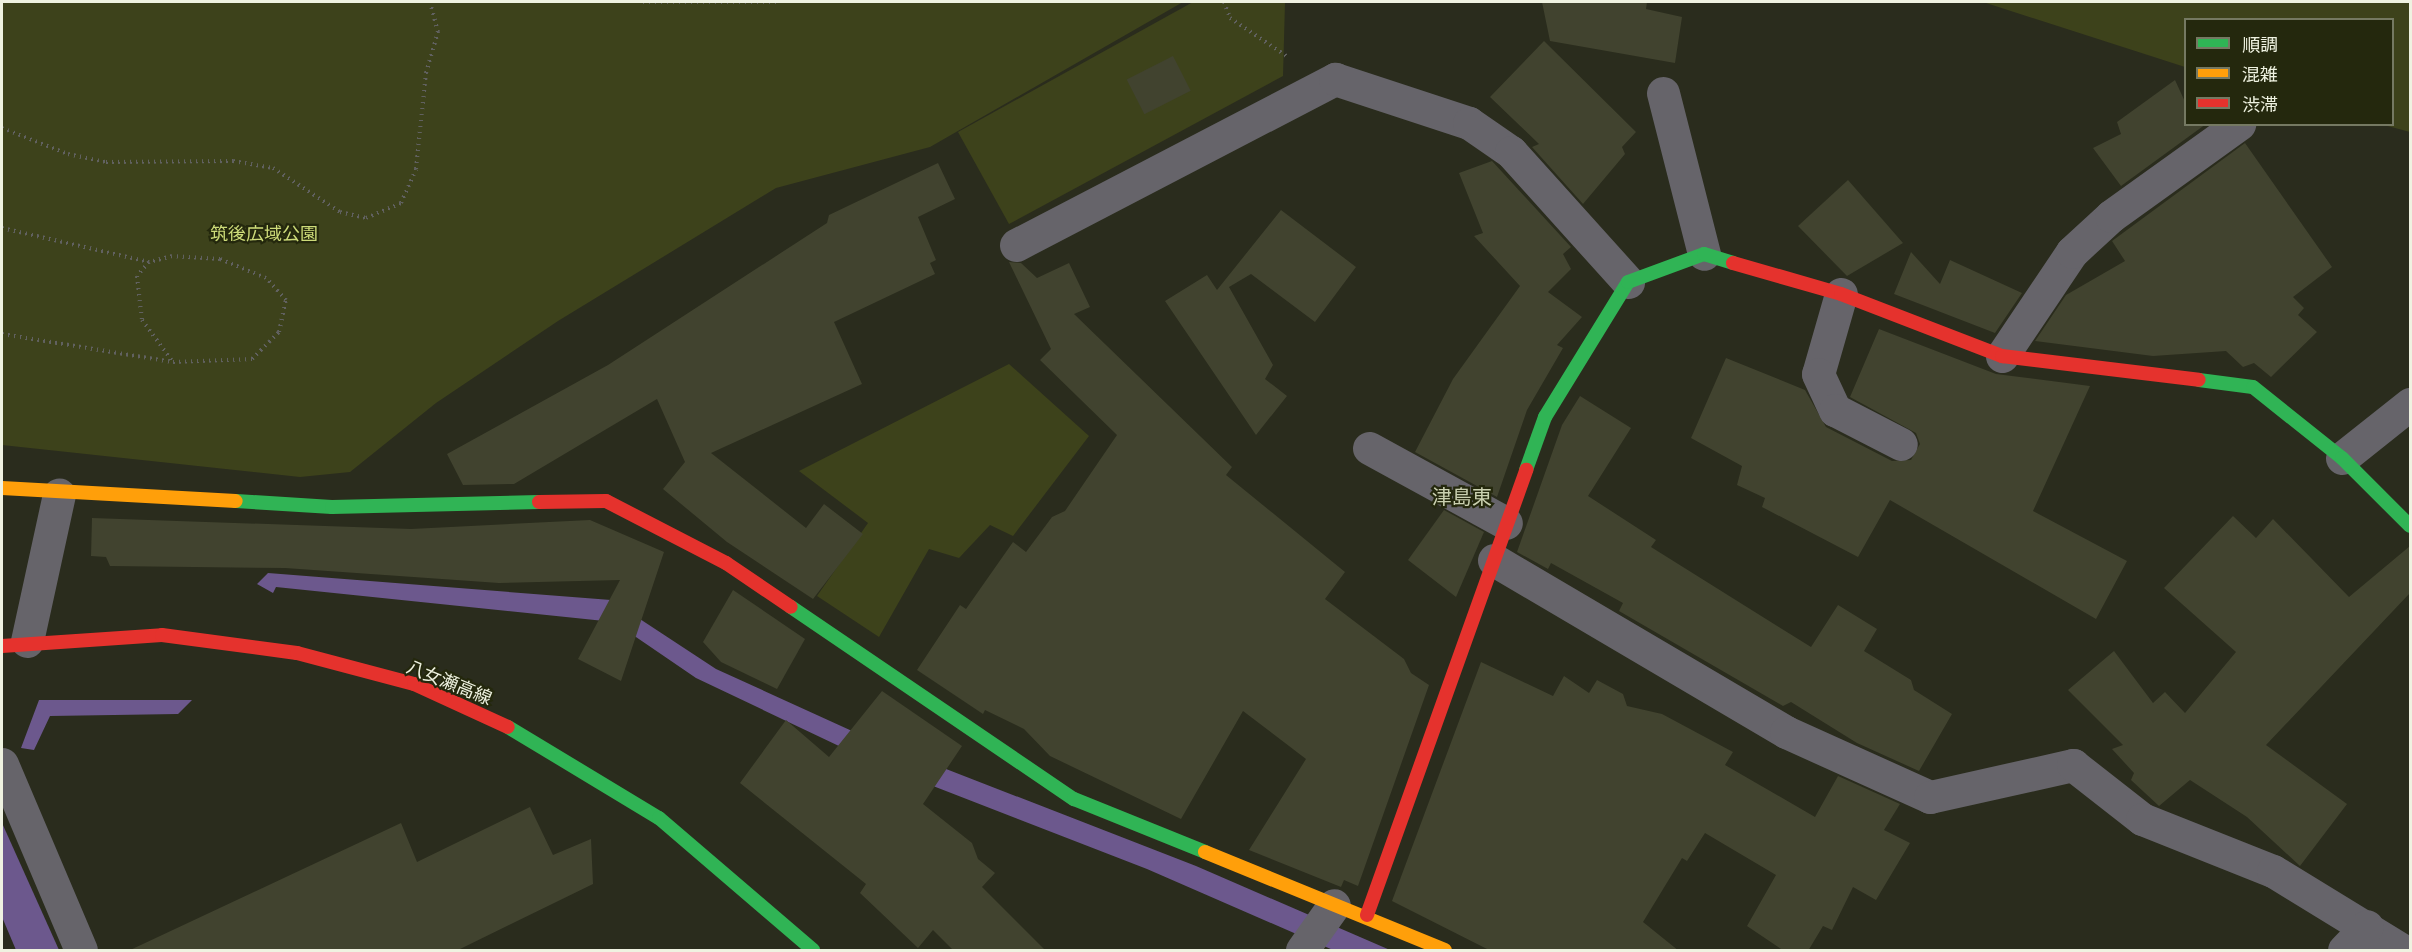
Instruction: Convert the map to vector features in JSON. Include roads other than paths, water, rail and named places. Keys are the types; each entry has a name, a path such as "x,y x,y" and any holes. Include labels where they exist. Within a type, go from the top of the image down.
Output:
{"street":[{"path":"1016,245 1335,79 1469,123 1510,152 1628,282"},
{"path":"1663,93 1704,254"},
{"path":"2002,356 2072,252 2111,216 2236,126"},
{"path":"1367,915 1545,417 1628,282 1704,254 1841,294 2002,356 2253,387 2342,458 2410,526"},
{"path":"1841,294 1818,374 1835,410 1901,444"},
{"path":"2342,458 2410,404"},
{"path":"1369,448 1506,523"},
{"path":"2,488 59,494 332,507 606,501 726,564 1074,799 1334,905 1367,915 1444,951"},
{"path":"14,643 59,494"},
{"path":"1494,560 1786,732 1930,797 2073,765 2142,819 2273,871 2367,926 2402,951"},
{"name":"八女瀬高線","path":"14,643 162,635 297,653 414,684 527,736 659,818 813,951"},
{"path":"2,764 81,951"},
{"path":"1302,951 1334,905"},
{"path":"2344,951 2367,926"}],"district":[{"name":"津島東","path":"1462,497"}],"park label":[{"name":"筑後広域公園","path":"264,234"}]}
